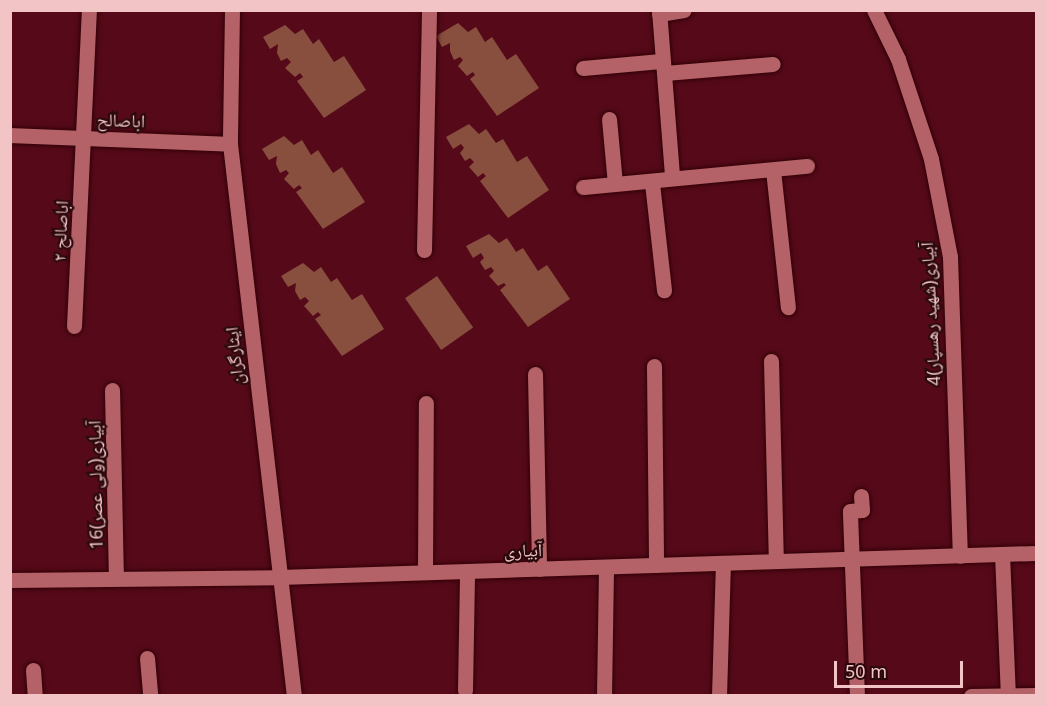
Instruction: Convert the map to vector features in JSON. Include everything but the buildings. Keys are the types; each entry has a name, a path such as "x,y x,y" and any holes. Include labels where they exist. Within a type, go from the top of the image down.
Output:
{"street":[{"name":"اباصالح ۲","path":"74,326 89,10"},
{"name":"ایثارگران","path":"232,10 230,144 294,696"},
{"path":"424,250 429,10"},
{"path":"672,177 659,12 684,10"},
{"name":"4آبیاری(شهید رهسپار)","path":"874,10 898,59 931,159 950,257 960,556"},
{"path":"584,68 773,64"},
{"path":"609,119 615,184"},
{"name":"اباصالح","path":"10,135 230,144"},
{"path":"583,187 652,183 672,177 807,166"},
{"path":"773,170 788,307"},
{"path":"652,183 664,290"},
{"path":"771,361 776,561"},
{"path":"654,366 656,565"},
{"path":"536,374 538,569"},
{"name":"16آبیاری(ولی عصر)","path":"112,390 116,578"},
{"path":"425,572 426,403"},
{"path":"857,696 850,511 862,510 861,496"},
{"name":"آبیاری","path":"10,580 279,577 1036,553"},
{"path":"1002,554 1008,694"},
{"path":"719,696 723,563"},
{"path":"604,696 606,567"},
{"path":"465,690 467,571"},
{"path":"147,658 150,696"},
{"path":"33,670 35,696"},
{"path":"971,696 1036,694"}]}
